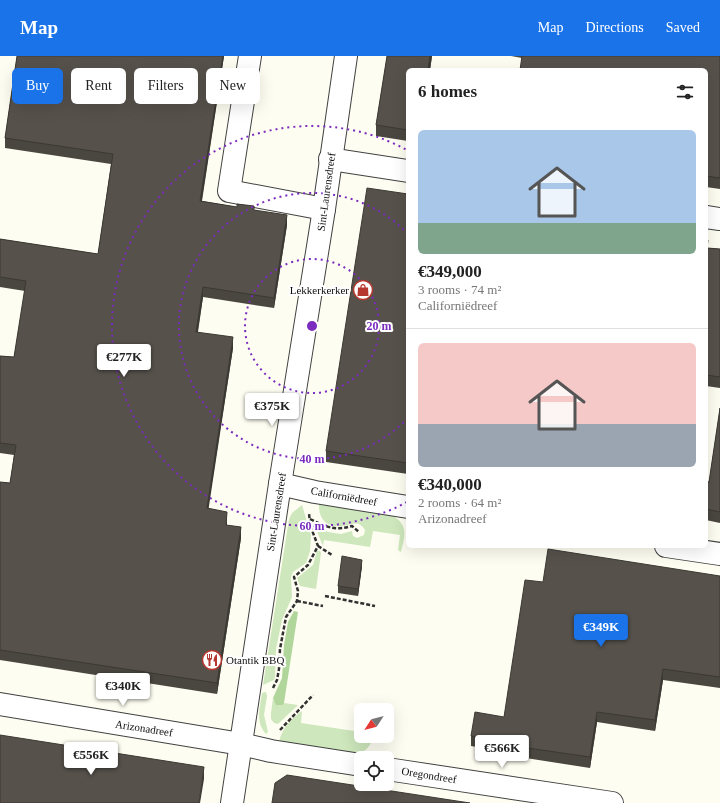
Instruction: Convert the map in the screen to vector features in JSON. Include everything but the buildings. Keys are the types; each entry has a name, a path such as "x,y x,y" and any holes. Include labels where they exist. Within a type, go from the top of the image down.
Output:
{"street":[{"path":"250,56 229,191 324,208"},
{"name":"Sint-Laurensdreef","path":"232,803 346,56"},
{"path":"330,159 406,171"},
{"path":"708,217 720,219"},
{"name":"Californiëdreef","path":"280,484 315,492 406,507"},
{"path":"680,548 720,554"},
{"name":"Arizonadreef","path":"0,704 241,744"},
{"path":"241,744 271,751 354,764"},
{"name":"Oregondreef","path":"394,770 612,803"}],"path":[{"path":"315,492 308,506 310,525 318,546 332,555"},
{"path":"309,519 327,528 340,529 352,526 359,532"},
{"path":"271,692 277,680 280,649 286,617 297,601 298,591 294,578 308,565 318,546"},
{"path":"324,596 375,606"},
{"path":"297,601 323,606"},
{"path":"271,751 271,742 277,737 282,727 312,695"}],"green space":[{"path":"319,502 388,513 395,517 402,524 404,529 404,539 401,552 398,550 400,535 373,531 370,547 324,540 323,546 315,526 317,525 328,532 341,534 352,531 353,536 357,538 364,535 365,530 357,524 337,526 327,524 321,517"},
{"path":"302,505 311,535 310,551 306,563 293,572 291,577 292,597 282,620 276,649 275,677 274,680 263,685 289,519 292,513"},
{"path":"317,551 320,551 321,553 316,589 300,586 297,578 313,565"},
{"path":"294,611 298,612 284,703 283,705 276,705 273,698 282,678 284,645 288,622"},
{"path":"266,692 267,696 264,715 268,732 266,734 260,724 259,709 262,693"},
{"path":"273,698 274,701 283,705 284,703 298,705 278,724 274,723 271,719"},
{"path":"302,711 301,723 354,731 354,743 371,743 364,751 354,751 354,754 279,742 282,732 294,717"}],"place":[{"name":"Lekkerkerker","path":"363,290"},
{"name":"Otantik BBQ","path":"212,660"}]}
